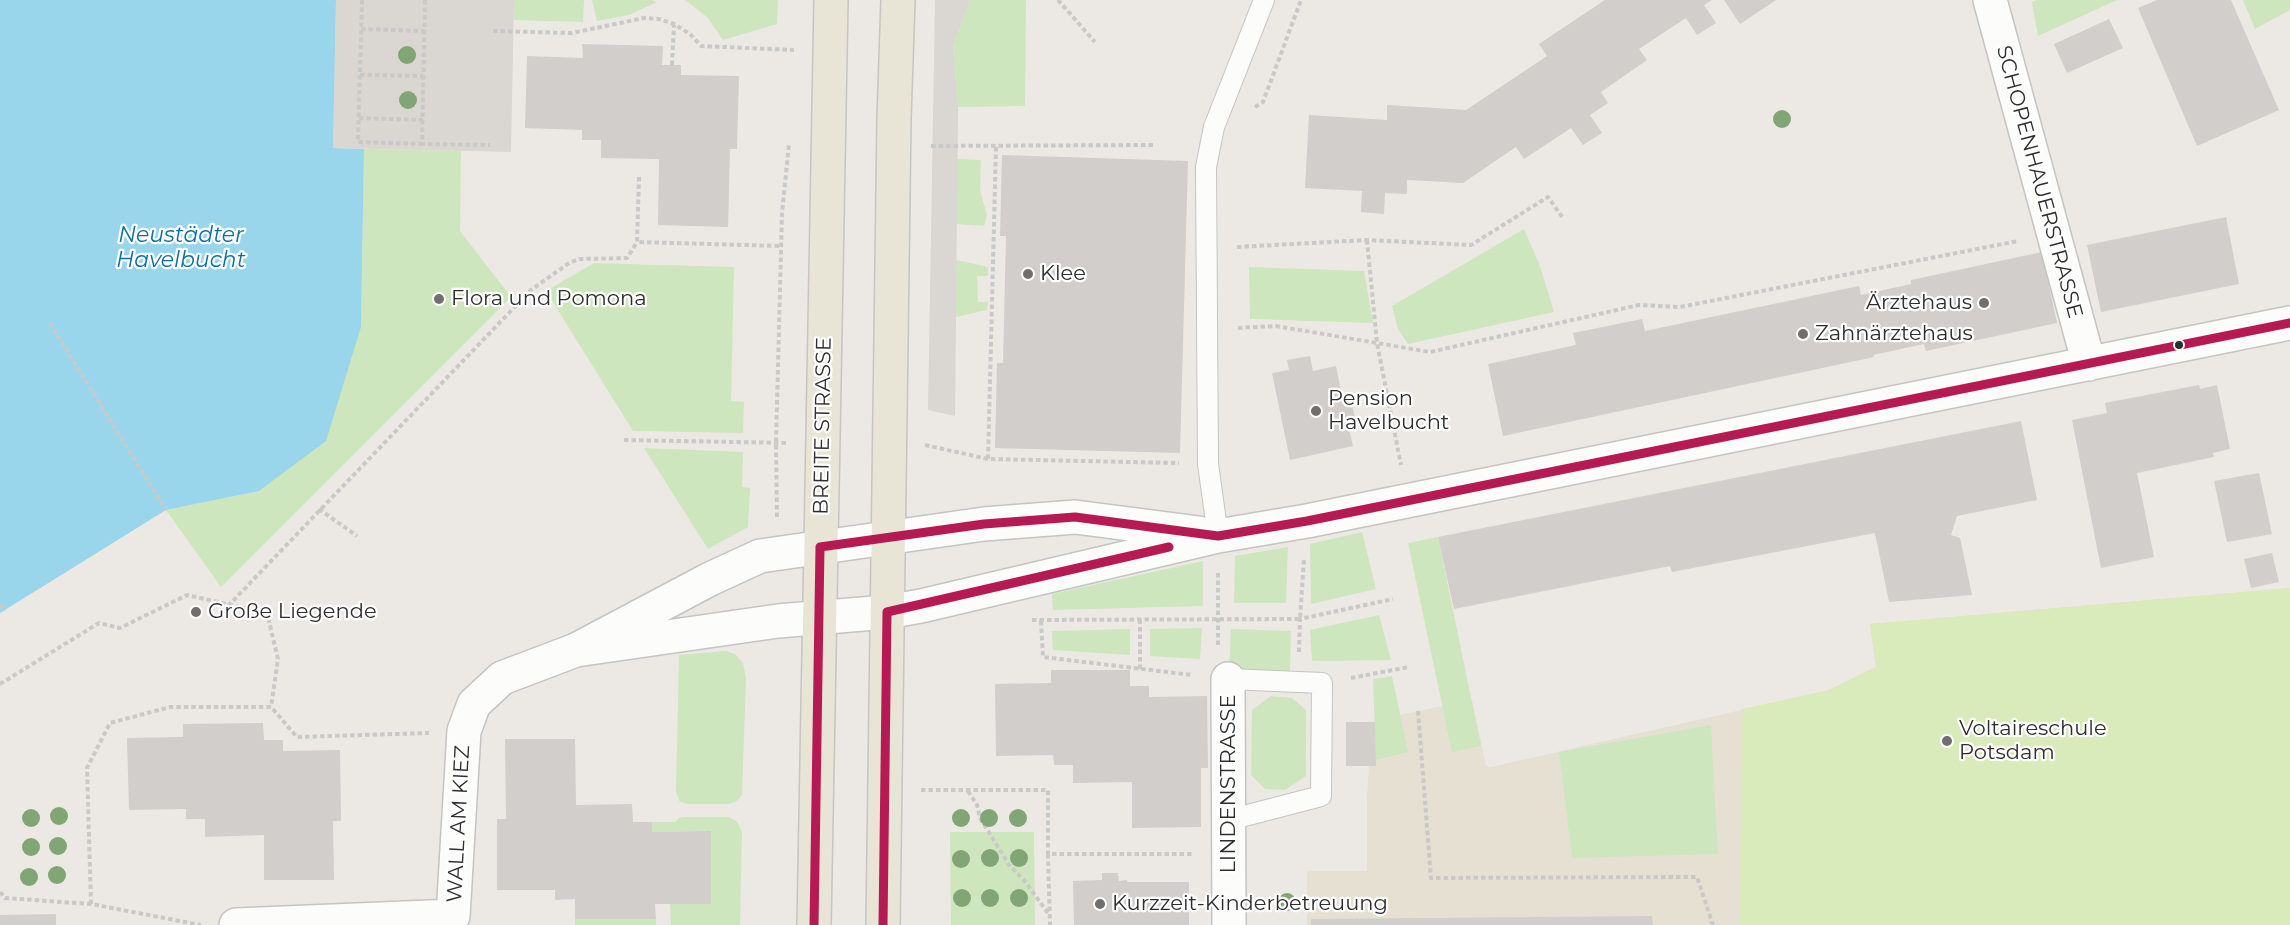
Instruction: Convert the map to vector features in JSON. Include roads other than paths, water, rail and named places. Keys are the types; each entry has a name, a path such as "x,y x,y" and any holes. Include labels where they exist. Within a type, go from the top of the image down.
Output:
{"main road":[{"name":"BREITE STRASSE","path":"814,925 831,0"},
{"path":"883,925 894,119 898,0"}],"street":[{"name":"SCHOPENHAUERSTRASSE","path":"1990,0 2089,364"},
{"path":"887,612 1218,536 1307,521 2290,323"},
{"path":"820,547 984,524 1075,517 1218,536"},
{"name":"WALL AM KIEZ","path":"236,925 453,921 464,731 474,704 502,678 576,650 710,579 760,556 820,547"},
{"name":"WALL AM KIEZ","path":"576,650 778,621 887,612"},
{"name":"LINDENSTRASSE","path":"1228,679 1229,925"}],"lane":[{"path":"1218,536 1208,464 1206,167 1214,127 1264,0"},
{"path":"1228,679 1322,683 1321,796 1228,820"}],"water":[{"name":"Neustädter Havelbucht","path":"0,0 336,0 333,148 364,149 361,327 326,441 259,491 166,510 0,613"}],"place":[{"name":"Klee","path":"1028,274"},
{"name":"Flora und Pomona","path":"439,299"},
{"name":"Ärztehaus","path":"1984,303"},
{"name":"Zahnärztehaus","path":"1803,334"},
{"name":"Pension Havelbucht","path":"1316,411"},
{"name":"Große Liegende","path":"196,612"},
{"name":"Voltaireschule Potsdam","path":"1947,741"},
{"name":"Kurzzeit-Kinderbetreuung","path":"1100,904"}]}
